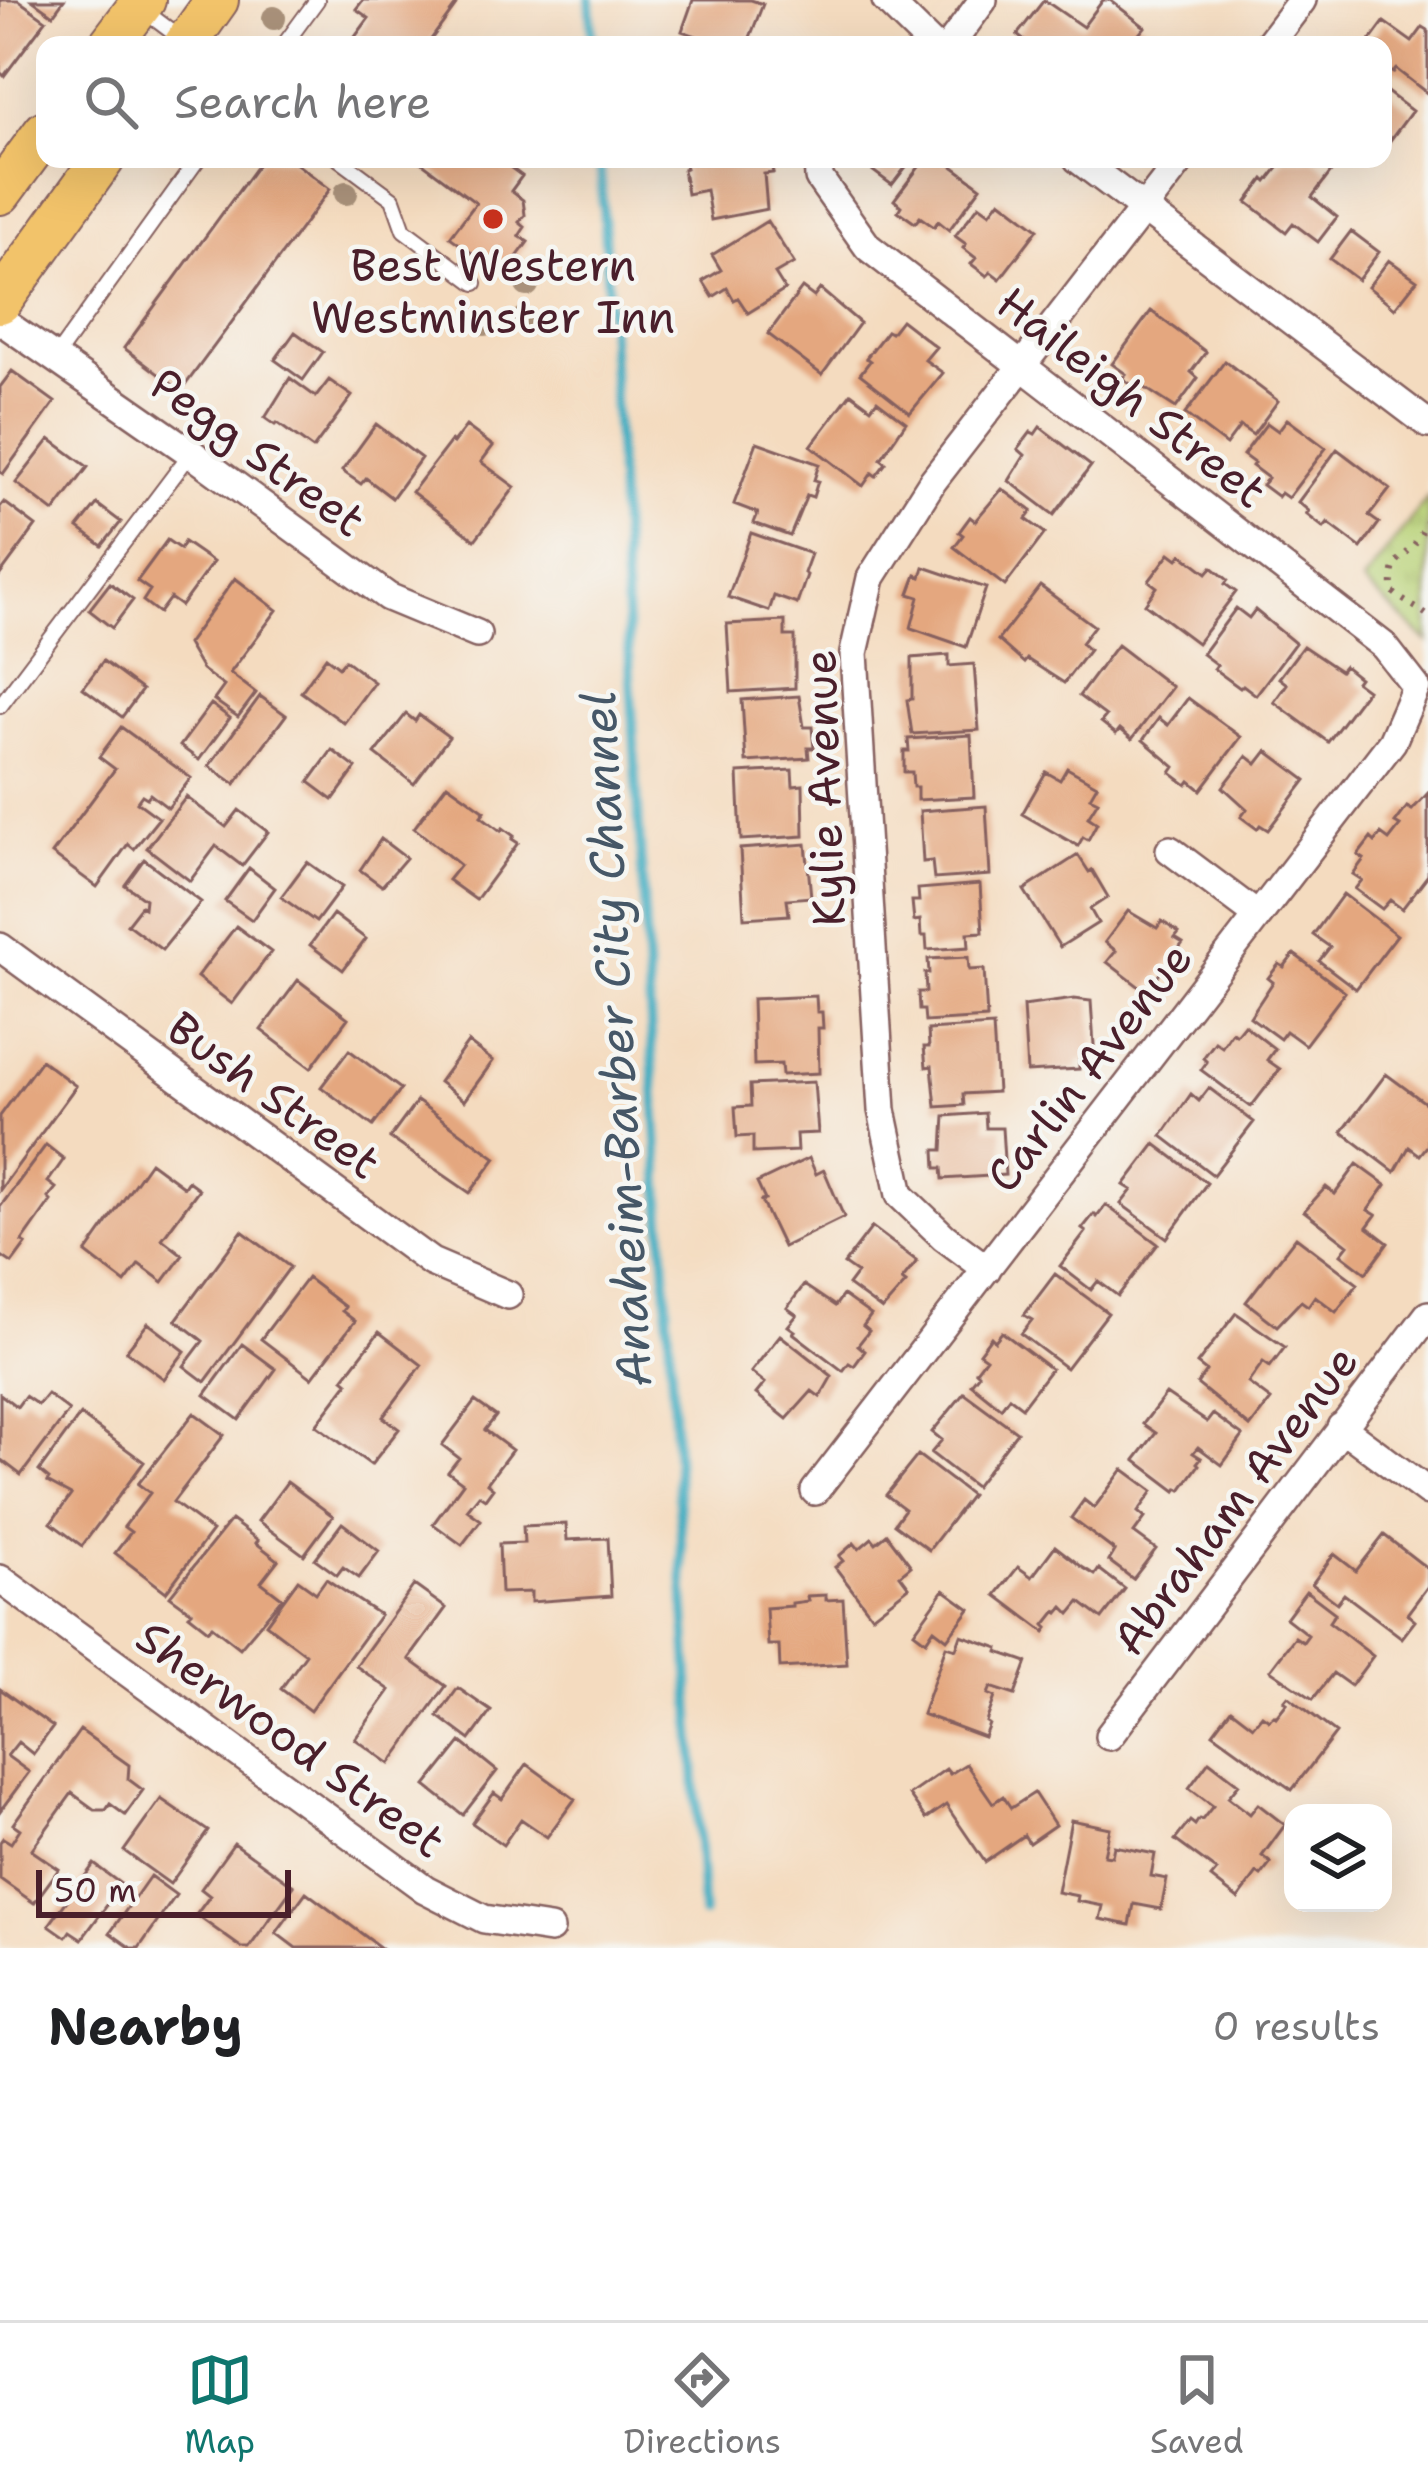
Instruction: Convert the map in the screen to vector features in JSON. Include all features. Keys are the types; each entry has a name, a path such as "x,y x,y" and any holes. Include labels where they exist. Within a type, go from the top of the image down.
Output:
{"main road":[{"path":"193,36 218,0"},
{"path":"117,36 141,3"},
{"path":"0,193 36,144"},
{"path":"0,302 97,168"}],"street":[{"path":"886,0 923,36"},
{"path":"957,36 983,0"},
{"path":"1275,36 1302,0"},
{"name":"Haileigh Street","path":"818,168 819,178 868,247 1384,646 1416,687"},
{"path":"1090,168 1428,424"},
{"name":"Kylie Avenue","path":"987,1269 900,1195 882,1110 854,653 871,578 932,482 1175,168"},
{"name":"Pegg Street","path":"0,320 388,597 477,634"},
{"name":"Carlin Avenue","path":"815,1491 1392,742 1416,687"},
{"path":"1170,850 1258,916"},
{"name":"Bush Street","path":"0,947 431,1262 508,1295"},
{"name":"Abraham Avenue","path":"1109,1736 1428,1315"},
{"path":"1341,1427 1428,1492"},
{"name":"Sherwood Street","path":"0,1580 425,1889 484,1919 550,1929"}],"lane":[{"path":"291,36 317,0"},
{"path":"141,3 178,36"},
{"path":"56,358 192,168"},
{"path":"351,168 394,199 404,230 475,283"},
{"path":"0,706 191,453"}],"path":[{"path":"1428,521 1417,542 1390,572 1392,590 1428,616"},
{"path":"1417,542 1425,549"}],"green space":[{"path":"1428,497 1428,642 1363,582"}],"building":[{"path":"0,0 18,0 46,20 4,76 0,72"},
{"path":"32,0 64,0 53,15"},
{"path":"363,0 449,0 456,5 434,36 356,36 369,18 356,9"},
{"path":"693,0 763,4 751,36 696,36 682,31"},
{"path":"1044,0 1083,27 1103,0 1110,0 1145,27 1138,36 1017,35"},
{"path":"1384,22 1412,42 1423,27 1428,30 1428,94 1396,69 1392,72 1392,36 1374,36"},
{"path":"1392,96 1412,111 1392,138"},
{"path":"255,168 302,168 330,189 181,391 124,348"},
{"name":"Best Western Westminster Inn","path":"429,168 511,168 522,176 511,191 523,200 525,215 519,222 525,227 519,236 528,242 503,276 450,237 476,203"},
{"path":"772,168 773,173 764,174 767,209 711,220 706,190 687,194 683,169"},
{"path":"869,168 905,168 892,185"},
{"path":"918,168 955,168 981,187 949,230 938,221 934,227 920,217 915,223 898,211 901,206 894,200"},
{"path":"1278,168 1331,172 1312,197 1337,217 1318,242 1293,223 1286,232 1247,202 1264,179 1267,182"},
{"path":"1000,200 1038,229 1000,279 971,264 976,258 955,236 979,205 990,213"},
{"path":"767,221 794,263 775,274 785,290 748,313 727,288 713,297 703,281 721,270 712,255"},
{"path":"1351,231 1379,252 1358,280 1330,259"},
{"path":"1389,260 1417,280 1395,308 1368,287"},
{"path":"802,288 814,297 820,289 860,323 822,375 768,334"},
{"path":"1151,311 1206,352 1191,372 1198,378 1176,408 1142,386 1139,390 1112,364"},
{"path":"901,320 936,347 925,360 943,373 910,413 860,374 870,361 866,358"},
{"path":"295,332 323,352 303,380 275,360"},
{"path":"1225,361 1278,401 1253,435 1240,426 1226,445 1185,414"},
{"path":"12,371 55,402 3,474 0,387"},
{"path":"290,378 316,397 329,380 352,396 313,449 265,418"},
{"path":"851,393 871,408 877,400 906,422 881,459 886,463 863,486 811,446"},
{"path":"1287,419 1326,448 1288,498 1262,485 1268,478 1243,455 1267,423 1278,431"},
{"path":"376,424 421,458 392,498 366,478 361,484 342,471"},
{"path":"466,426 493,446 481,462 515,487 475,540 412,492"},
{"path":"1040,427 1091,466 1054,515 1009,481 1025,455 1018,449"},
{"path":"50,439 88,467 54,512 16,483"},
{"path":"757,442 819,464 813,497 807,495 790,536 754,523 758,513 734,504"},
{"path":"1337,449 1390,489 1369,516 1379,523 1361,548 1328,523 1324,528 1298,502"},
{"path":"1002,489 1032,511 1026,519 1045,533 1005,586 954,547 970,517 975,521"},
{"path":"4,502 36,526 0,575 0,507"},
{"path":"97,504 121,522 102,546 78,528"},
{"path":"751,533 811,554 797,604 774,596 769,611 728,597"},
{"path":"167,540 180,549 184,542 213,562 181,606 170,598 159,613 143,601 150,590 137,581"},
{"path":"1170,553 1178,559 1182,554 1207,573 1212,567 1236,592 1197,643 1145,604 1157,587 1149,581"},
{"path":"924,567 986,588 966,647 911,628 919,597 909,594"},
{"path":"235,578 277,610 230,673 256,693 238,717 214,700 224,686 202,670 187,644"},
{"path":"110,583 133,600 112,628 89,610"},
{"path":"1040,586 1094,626 1081,643 1089,650 1064,683 1027,659 1024,663 998,640"},
{"path":"1236,608 1249,618 1255,610 1295,643 1256,695 1214,669 1217,665 1202,654"},
{"path":"785,621 785,636 795,636 795,688 731,692 727,624"},
{"path":"1117,645 1172,687 1132,739 1101,722 1106,716 1079,696"},
{"path":"1303,646 1340,671 1344,666 1367,690 1328,742 1274,702 1287,684 1279,678"},
{"path":"949,655 949,666 974,664 979,730 912,734 907,700 912,699 912,658"},
{"path":"326,657 339,667 345,660 374,682 344,723 301,692"},
{"path":"103,661 142,690 122,717 83,688"},
{"path":"260,696 286,715 235,784 209,766"},
{"path":"799,696 804,727 812,727 814,748 808,748 809,758 746,762 742,700"},
{"path":"1188,698 1241,737 1201,790 1171,773 1175,767 1143,740 1159,718 1168,725"},
{"path":"211,704 230,718 199,760 180,746"},
{"path":"406,714 415,721 419,715 449,737 414,784 375,754"},
{"path":"121,727 191,778 168,808 150,794 142,795 137,802 159,818 134,849 128,844 97,887 52,854 115,769 99,757"},
{"path":"971,735 974,797 917,800 912,772 904,772 908,739"},
{"path":"332,750 356,768 333,800 309,782"},
{"path":"1267,751 1306,780 1268,830 1260,825 1257,829 1241,817 1247,809 1223,787 1247,756 1257,764"},
{"path":"1067,768 1097,785 1090,797 1098,801 1088,817 1097,823 1088,840 1083,837 1078,846 1022,814 1046,772 1060,780"},
{"path":"792,770 793,786 803,785 804,836 741,840 738,773"},
{"path":"447,784 518,843 476,900 448,880 460,865 414,828"},
{"path":"1428,793 1428,875 1402,909 1390,900 1382,909 1355,889 1362,880 1353,874 1364,859 1358,855 1371,838 1375,842 1381,834 1389,840 1407,807 1412,810"},
{"path":"186,797 226,827 239,810 268,832 242,866 216,846 190,881 147,848"},
{"path":"986,806 990,875 934,879 932,861 923,862 920,811"},
{"path":"381,839 406,858 382,886 360,870"},
{"path":"806,844 811,897 787,899 789,915 744,918 740,849"},
{"path":"1078,855 1108,897 1090,909 1098,923 1060,947 1024,890"},
{"path":"144,859 201,902 162,950 127,924 144,908 145,899 125,885"},
{"path":"307,862 342,887 316,922 281,897"},
{"path":"249,868 275,888 252,920 225,901"},
{"path":"980,884 983,932 968,933 969,947 927,950 920,920 914,921 912,901 919,901 918,889"},
{"path":"1343,894 1397,935 1356,989 1319,961 1330,947 1313,935"},
{"path":"1128,911 1157,928 1162,921 1179,933 1175,938 1183,943 1146,992 1107,962 1116,951 1105,942"},
{"path":"333,914 366,939 343,970 310,945"},
{"path":"236,926 271,952 232,1004 197,977"},
{"path":"1294,954 1345,992 1305,1045 1286,1031 1280,1039 1250,1017 1273,982 1268,978"},
{"path":"968,957 969,970 984,969 987,1018 925,1022 918,992 926,992 928,959"},
{"path":"298,980 348,1018 311,1068 261,1030"},
{"path":"816,996 823,1028 818,1028 819,1073 782,1075 781,1064 754,1065 752,999"},
{"path":"1091,1001 1095,1060 1079,1061 1079,1069 1027,1072 1023,1006"},
{"path":"1244,1025 1275,1049 1267,1060 1280,1069 1251,1107 1201,1070 1215,1042 1222,1047"},
{"path":"993,1026 997,1092 963,1094 964,1105 936,1107 932,1066 926,1067 928,1030"},
{"path":"468,1042 493,1061 464,1101 439,1082"},
{"path":"349,1050 401,1089 373,1126 321,1087"},
{"path":"41,1060 76,1086 0,1190 0,1116"},
{"path":"1386,1074 1428,1105 1428,1145 1420,1155 1409,1147 1395,1172 1342,1132"},
{"path":"814,1082 818,1133 796,1134 797,1151 753,1153 753,1136 737,1137 735,1107 751,1106 750,1085"},
{"path":"1209,1088 1254,1122 1213,1175 1162,1136 1191,1094 1199,1101"},
{"path":"417,1101 496,1158 470,1193 390,1138"},
{"path":"985,1113 986,1128 1002,1128 1005,1175 943,1179 942,1168 936,1168 935,1150 943,1150 945,1116"},
{"path":"1155,1144 1207,1183 1167,1238 1121,1204 1132,1190 1124,1185"},
{"path":"46,1145 64,1159 48,1182 56,1188 12,1263 0,1255 0,1207"},
{"path":"809,1158 816,1174 824,1170 844,1217 783,1247 757,1183"},
{"path":"150,1162 184,1187 188,1181 199,1189 162,1239 183,1255 163,1282 139,1264 125,1283 86,1253"},
{"path":"1357,1164 1386,1185 1368,1210 1376,1215 1367,1227 1388,1243 1366,1273 1341,1254 1348,1245 1304,1211 1326,1187 1335,1194"},
{"path":"1106,1205 1158,1244 1118,1296 1098,1281 1091,1290 1060,1266 1086,1232 1082,1229"},
{"path":"872,1227 917,1261 902,1280 906,1283 882,1310 848,1285 857,1273 844,1264"},
{"path":"242,1231 290,1267 205,1382 184,1366 203,1341 176,1320"},
{"path":"1296,1237 1358,1284 1336,1312 1315,1296 1308,1306 1301,1301 1277,1326 1246,1302"},
{"path":"1055,1274 1108,1313 1066,1368 1021,1334 1032,1320 1024,1315"},
{"path":"307,1278 345,1307 342,1311 355,1321 312,1378 261,1339"},
{"path":"804,1285 835,1306 843,1295 871,1315 863,1326 869,1331 858,1345 865,1351 854,1366 849,1363 843,1371 788,1326 797,1315 787,1308"},
{"path":"1236,1313 1285,1347 1270,1367 1263,1362 1248,1383 1271,1400 1250,1427 1197,1384 1206,1371 1197,1364"},
{"path":"148,1323 185,1351 164,1379 126,1351"},
{"path":"379,1332 422,1365 383,1417 399,1429 371,1465 316,1425"},
{"path":"1002,1332 1051,1369 1022,1407 1009,1397 1001,1408 971,1384 986,1358 979,1353 991,1337 995,1341"},
{"path":"780,1335 832,1376 820,1397 812,1391 787,1419 756,1394 765,1383 751,1372"},
{"path":"242,1344 276,1369 239,1420 205,1395"},
{"path":"964,1393 1017,1432 975,1487 931,1453 942,1440 932,1432"},
{"path":"0,1394 17,1407 25,1396 38,1405 47,1394 69,1411 21,1475 0,1459"},
{"path":"1166,1394 1207,1422 1213,1414 1243,1436 1222,1465 1198,1447 1193,1453 1201,1458 1199,1465 1176,1491 1135,1460 1156,1433 1143,1424"},
{"path":"475,1401 496,1416 485,1430 512,1450 487,1483 493,1488 485,1499 479,1495 467,1510 481,1520 462,1545 433,1524 463,1483 448,1472 459,1458 442,1445"},
{"path":"194,1413 224,1435 173,1502 212,1531 166,1592 115,1553 131,1532 124,1527 150,1493 138,1484"},
{"path":"80,1415 144,1462 82,1546 51,1523 71,1495 47,1482 39,1471"},
{"path":"918,1455 971,1495 929,1550 894,1524 905,1509 886,1495"},
{"path":"1123,1469 1153,1491 1138,1512 1145,1518 1134,1533 1156,1549 1133,1579 1109,1561 1115,1551 1071,1518 1084,1500 1094,1508"},
{"path":"287,1482 333,1516 304,1555 258,1521"},
{"path":"231,1520 278,1560 261,1582 282,1598 240,1648 212,1626 208,1630 170,1596"},
{"path":"342,1523 379,1551 359,1578 343,1567 337,1575 315,1559"},
{"path":"566,1524 567,1540 608,1538 611,1596 531,1602 531,1592 501,1593 499,1544 524,1543 523,1526"},
{"path":"887,1534 911,1566 900,1575 909,1587 872,1616 835,1567 843,1561 839,1556 854,1543 859,1549"},
{"path":"1384,1535 1428,1569 1428,1586 1407,1614 1415,1621 1402,1638 1344,1594 1337,1603 1312,1584 1334,1554 1356,1571"},
{"path":"1055,1546 1095,1575 1099,1569 1125,1589 1102,1619 1080,1602 1070,1614 1063,1607 1056,1611 1045,1632 996,1595 1018,1567 1032,1577"},
{"path":"326,1579 380,1615 310,1711 281,1689 306,1654 266,1624 298,1580 316,1593"},
{"path":"414,1585 446,1608 409,1659 446,1686 390,1764 355,1739 390,1690 356,1666"},
{"path":"944,1590 970,1609 947,1639 934,1629 926,1641 914,1632"},
{"path":"1306,1591 1335,1613 1329,1622 1373,1656 1351,1686 1333,1673 1313,1699 1270,1670 1295,1637 1303,1642 1308,1635 1286,1618"},
{"path":"826,1595 826,1600 843,1599 847,1664 780,1668 779,1645 768,1645 766,1608"},
{"path":"961,1635 1027,1662 1015,1695 991,1687 988,1694 995,1697 984,1737 922,1714 946,1646 956,1649"},
{"path":"458,1688 491,1711 470,1740 438,1716"},
{"path":"0,1689 53,1727 33,1754 18,1742 7,1756 29,1772 0,1811"},
{"path":"1288,1696 1336,1733 1292,1790 1213,1733 1231,1709 1253,1726 1262,1715 1269,1720 1276,1717"},
{"path":"80,1730 129,1765 128,1779 143,1790 125,1815 110,1804 106,1810 95,1810 72,1793 31,1850 59,1869 34,1903 0,1879 0,1842 3,1838 11,1843 20,1829 13,1824"},
{"path":"461,1742 497,1771 463,1815 426,1786"},
{"path":"1209,1761 1239,1784 1228,1797 1250,1814 1258,1804 1284,1824 1262,1856 1271,1863 1238,1899 1211,1878 1217,1871 1175,1840 1190,1821 1195,1825 1213,1806 1189,1788"},
{"path":"527,1764 575,1799 547,1837 521,1819 503,1845 472,1823 494,1793 502,1799"},
{"path":"966,1764 993,1803 1003,1796 1011,1808 1034,1793 1055,1825 1029,1843 1024,1835 985,1862 946,1805 926,1819 909,1795 946,1769 950,1774"},
{"path":"161,1799 208,1831 170,1884 124,1851"},
{"path":"1071,1820 1110,1828 1104,1855 1112,1856 1114,1846 1155,1854 1151,1876 1167,1879 1161,1909 1134,1904 1130,1925 1100,1919 1103,1906 1057,1892"},
{"path":"234,1843 294,1886 249,1948 242,1948 196,1915 210,1896 201,1889"},
{"path":"94,1864 122,1885 82,1939 70,1931 66,1937 49,1925"},
{"path":"150,1876 176,1895 139,1948 131,1948 110,1933"},
{"path":"306,1892 381,1948 296,1948 276,1933"}],"waterway":[{"name":"Anaheim-Barber City Channel","path":"590,0 592,36"},
{"name":"Anaheim-Barber City Channel","path":"601,168 703,1914"}],"place":[{"name":"Best Western Westminster Inn","path":"493,219"}]}
